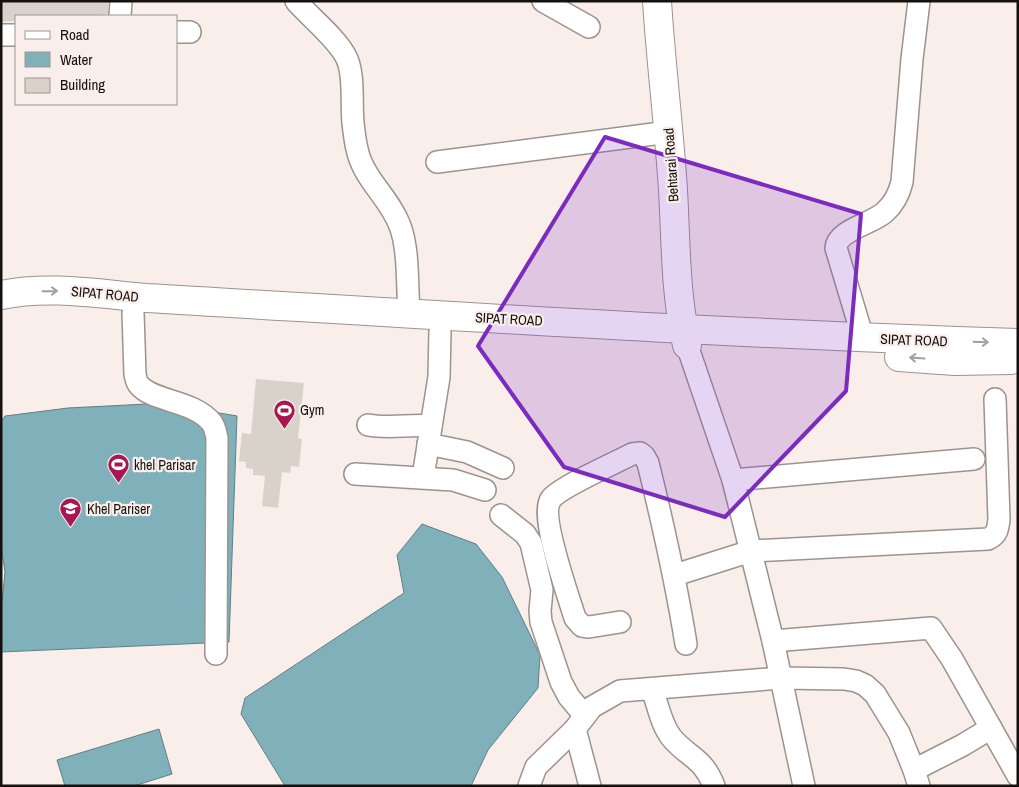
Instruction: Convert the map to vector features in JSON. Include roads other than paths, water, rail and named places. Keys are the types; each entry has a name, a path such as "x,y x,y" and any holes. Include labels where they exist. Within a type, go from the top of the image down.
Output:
{"main road":[{"name":"Behtarai Road","path":"658,1 685,337"},
{"name":"SIPAT ROAD","path":"1,295 16,292 57,291 409,313 955,361 1018,360"},
{"name":"SIPAT ROAD","path":"1,312 68,309 440,331 685,337 863,338 1018,343"}],"street":[{"path":"120,15 121,1"},
{"path":"296,1 345,54 349,64 357,152 373,184 400,225 404,240 409,313"},
{"path":"544,1 589,27"},
{"path":"863,338 836,244 843,235 884,213 892,205 899,193 902,182 912,59 919,1"},
{"path":"1,35 15,35"},
{"path":"437,162 669,132"},
{"path":"133,313 137,384 145,392 184,404 202,416 212,424 217,438 216,654"},
{"path":"423,477 439,377 440,331"},
{"path":"685,337 733,480 773,641 804,786"},
{"path":"675,575 751,551 988,540 998,531 999,519 995,399"},
{"path":"368,425 381,427 418,424 430,435 503,468"},
{"path":"620,622 589,627 582,626 575,618 556,558 547,519 547,506 557,493 632,454 640,453 644,456 659,508 675,575 686,644"},
{"path":"733,480 974,459"},
{"path":"355,474 452,480 485,490"},
{"path":"501,515 521,530 531,543 542,590 541,622 561,682 580,723 590,786"},
{"path":"773,641 931,628 952,659 1018,776"},
{"path":"529,786 536,767 580,723 592,706 620,691 781,678 844,679 856,681 865,685 875,694 885,708 899,734 917,778 991,728"},
{"path":"652,689 665,727 671,737 705,767 714,786"}],"water":[{"name":"khel Parisar","path":"147,404 196,409 237,416 229,642 1,652 1,613 5,572 1,546 1,422 5,416 68,408"},
{"path":"422,524 476,544 502,577 540,655 538,688 488,750 471,786 285,786 241,714 245,698 404,593 397,555"},
{"path":"159,729 172,774 134,786 65,786 57,760"}],"place":[{"name":"Gym","path":"284,429"},
{"name":"khel Parisar","path":"118,484"},
{"name":"Khel Pariser","path":"71,528"}]}
